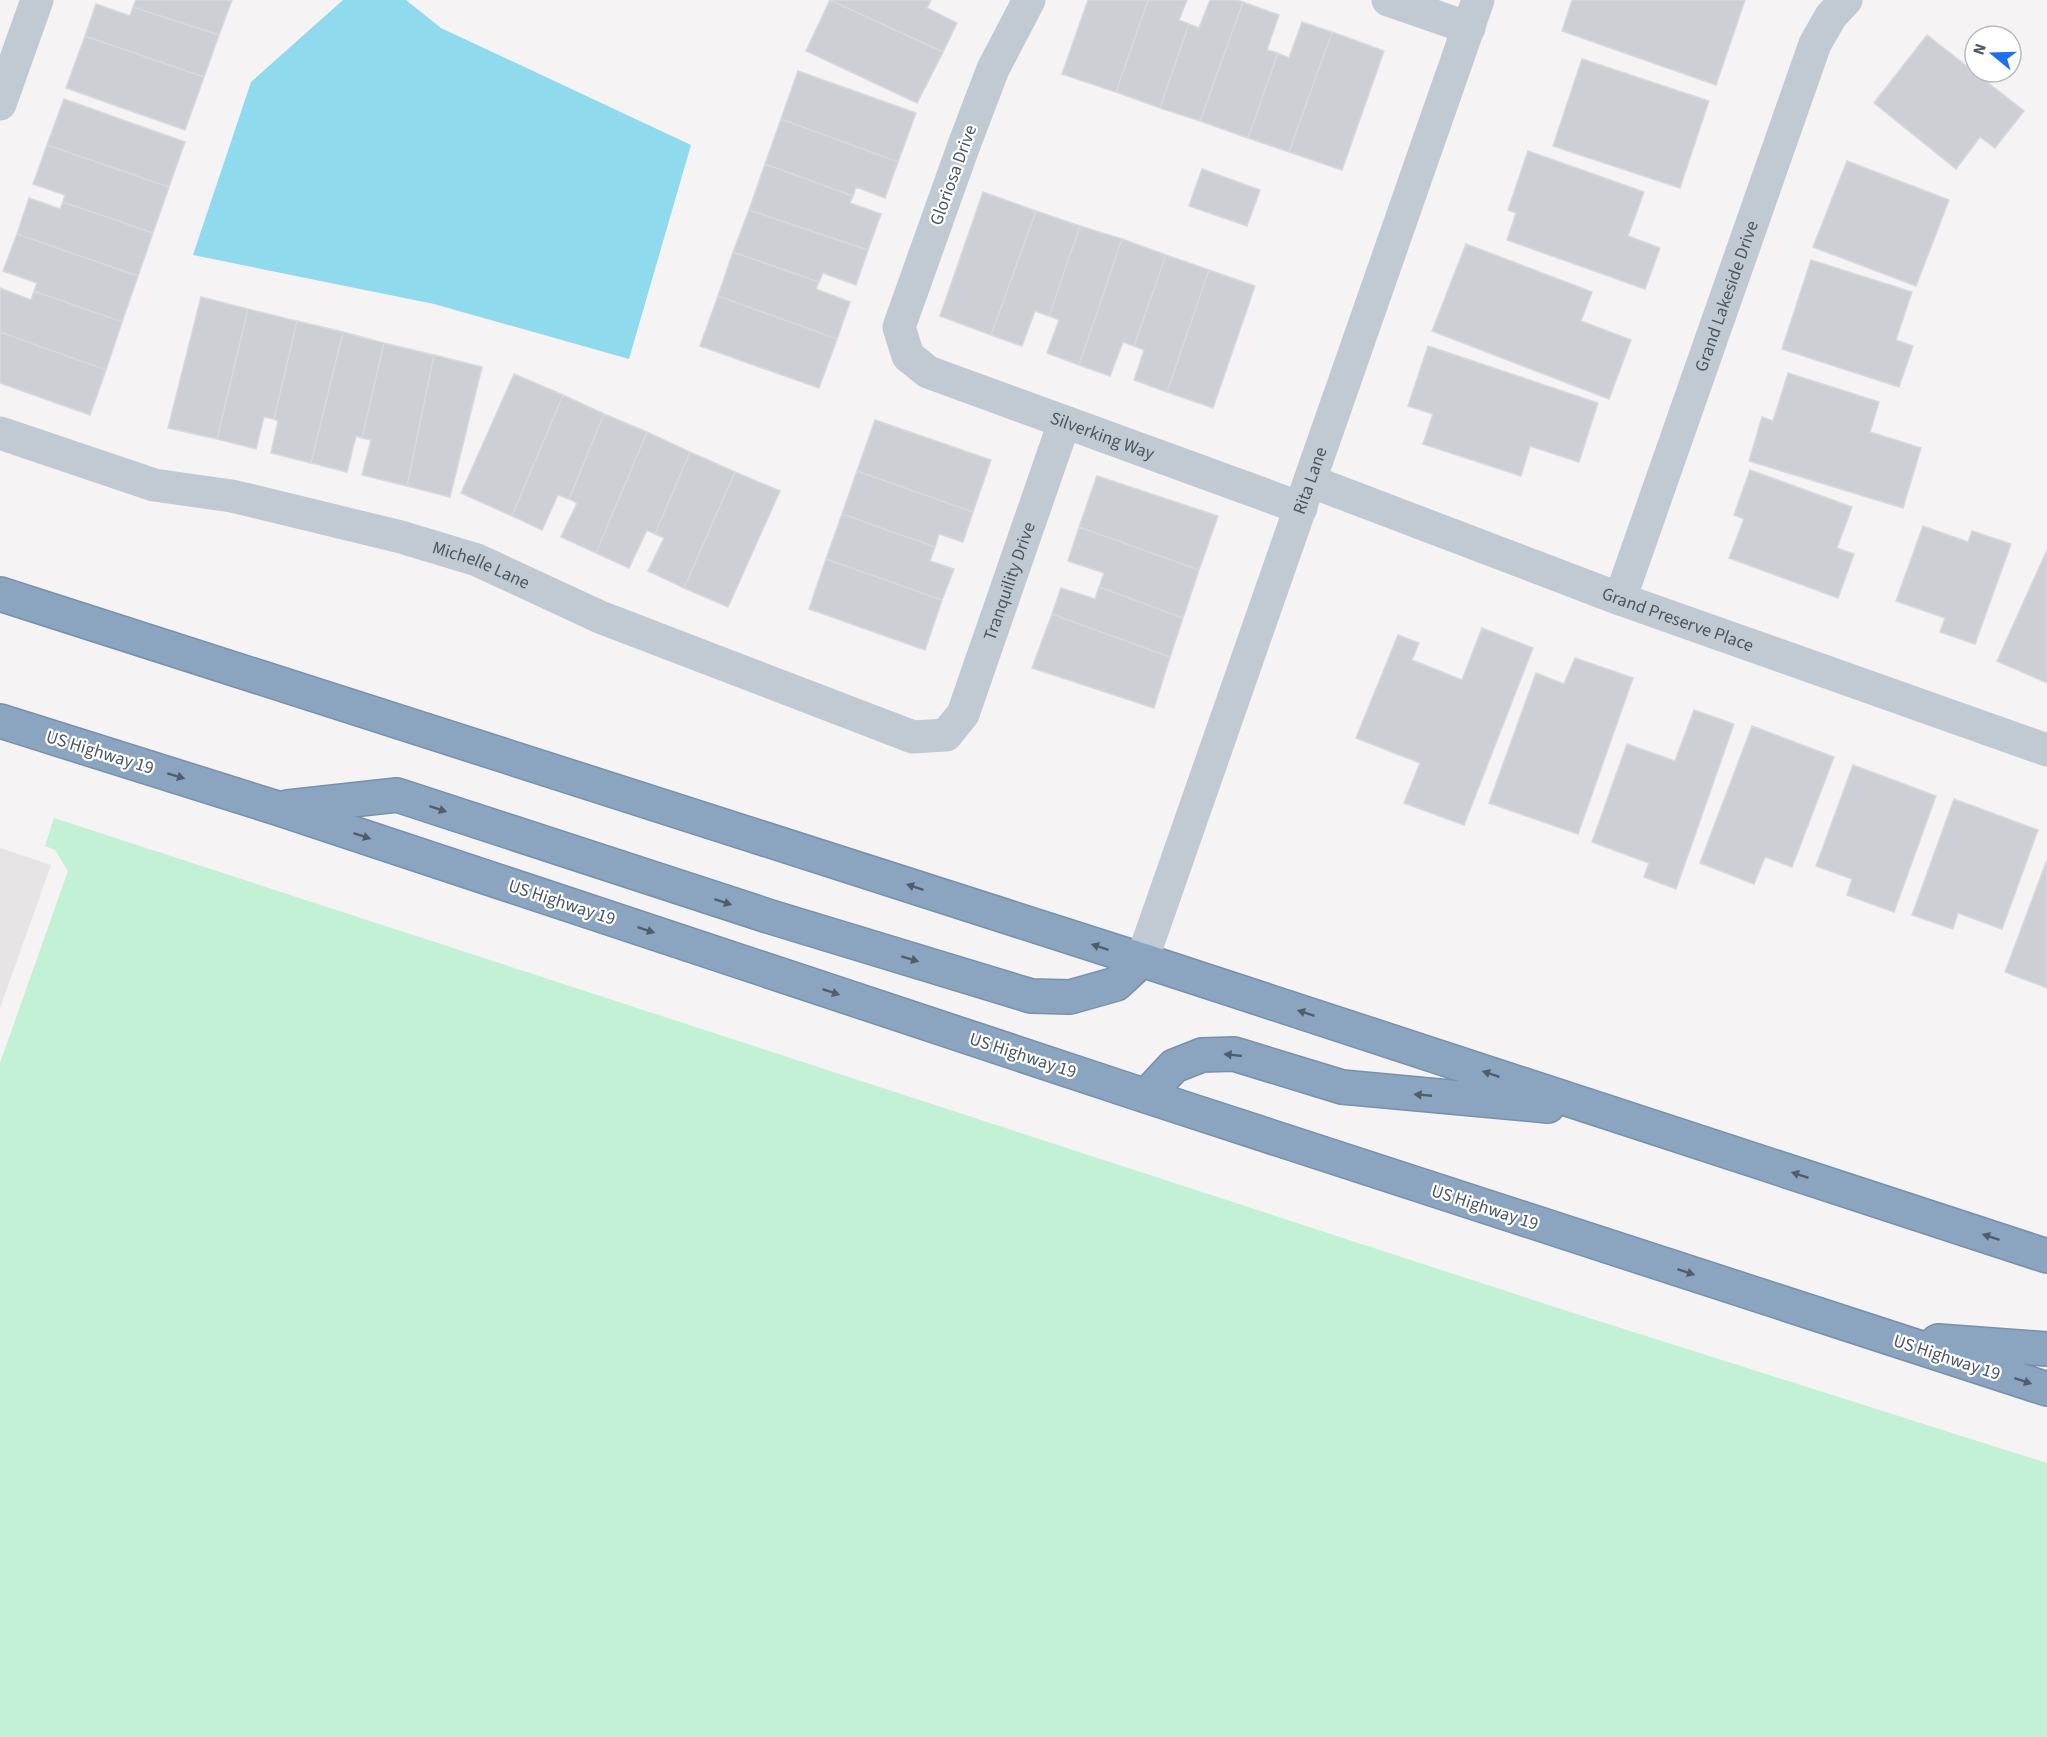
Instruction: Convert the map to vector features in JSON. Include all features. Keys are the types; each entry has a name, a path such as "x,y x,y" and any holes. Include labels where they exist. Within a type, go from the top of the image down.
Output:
{"highway":[{"path":"0,594 1142,960 2047,1256"},
{"name":"US Highway 19","path":"0,721 277,808 1146,1096 2047,1389"},
{"path":"277,808 397,795 771,917 1031,996 1070,997 1116,984 1142,960"},
{"path":"1146,1096 1174,1066 1202,1055 1234,1054 1342,1087 1607,1112"},
{"path":"1888,1337 2047,1348"}],"street":[{"path":"0,104 37,0"},
{"name":"Gloriosa Drive","path":"908,356 899,327 993,69 1029,0"},
{"path":"1388,0 1474,14"},
{"name":"Grand Lakeside Drive","path":"1620,599 1815,44 1831,16 1846,0"},
{"name":"Rita Lane","path":"1142,960 1474,14"},
{"name":"Silverking Way","path":"908,356 928,372 1064,423 1190,466 1305,495"},
{"name":"Tranquility Drive","path":"946,735 963,714 1064,423"},
{"name":"Michelle Lane","path":"0,433 154,485 232,496 401,537 477,560 600,617 912,737 946,735"},
{"name":"Grand Preserve Place","path":"1305,495 1620,599 2047,750"}],"shaded area":[{"path":"0,848 51,865 0,1008"}],"green space":[{"path":"54,818 1561,1309 2047,1463 2047,1737 0,1737 0,1063 68,871 55,850 45,846"}],"water":[{"path":"343,0 406,0 441,28 691,145 629,359 434,304 193,255 251,82"}],"building":[{"path":"136,0 232,0 219,35 133,7"},
{"path":"830,0 931,0 927,8 957,23 943,52"},
{"path":"830,0 943,52 917,103 806,51"},
{"path":"1088,0 1148,0 1116,92 1062,74"},
{"path":"1148,0 1187,0 1179,20 1189,24 1160,108 1116,92"},
{"path":"1210,0 1243,2 1200,121 1160,108 1189,24 1199,28"},
{"path":"1572,0 1745,0 1716,85 1562,31"},
{"path":"1243,2 1279,15 1267,50 1278,53 1248,138 1200,121"},
{"path":"96,4 130,16 133,7 219,35 204,77 85,36"},
{"path":"1302,22 1332,32 1289,152 1248,138 1278,53 1289,58"},
{"path":"1332,32 1384,51 1342,170 1289,152"},
{"path":"1927,35 1963,63 1963,84 1990,84 2024,111 1995,148 1980,137 1956,169 1874,103"},
{"path":"85,36 204,77 185,130 66,88"},
{"path":"1582,59 1709,101 1680,188 1553,146"},
{"path":"798,71 916,113 898,162 781,119"},
{"path":"64,99 185,142 169,187 47,145"},
{"path":"781,119 898,162 885,198 856,187 853,196 765,164"},
{"path":"47,145 169,187 153,233 63,202 65,195 33,184"},
{"path":"1528,151 1644,192 1628,236 1660,248 1645,289 1507,240 1516,213 1508,210"},
{"path":"1847,161 1949,200 1916,286 1813,247"},
{"path":"765,164 853,196 850,203 881,214 868,250 749,210"},
{"path":"1202,169 1260,190 1247,226 1189,206"},
{"path":"983,192 1036,211 991,335 940,316"},
{"path":"29,198 60,209 63,202 153,233 138,276 17,234"},
{"path":"749,210 868,250 856,285 823,273 819,282 733,252"},
{"path":"1036,211 1080,226 1049,316 1035,311 1022,346 991,335"},
{"path":"1080,226 1122,239 1079,365 1047,353 1059,320 1049,316"},
{"path":"17,234 138,276 122,322 34,291 37,283 3,271"},
{"path":"1122,239 1166,255 1134,346 1123,342 1110,376 1079,365"},
{"path":"1466,244 1592,292 1581,321 1631,340 1609,399 1432,331"},
{"path":"733,252 819,282 816,289 850,302 837,339 718,296"},
{"path":"1166,255 1209,270 1167,392 1134,380 1144,350 1134,346"},
{"path":"1811,260 1912,292 1896,340 1913,346 1899,387 1782,349"},
{"path":"1209,270 1255,286 1213,408 1167,392"},
{"path":"0,288 31,300 34,291 122,322 106,370 0,332"},
{"path":"718,296 837,339 819,388 700,346"},
{"path":"201,297 248,309 217,439 168,428"},
{"path":"248,309 297,321 274,419 264,417 256,449 217,439"},
{"path":"297,321 343,332 311,463 271,453 278,421 274,419"},
{"path":"0,332 106,370 90,415 0,383"},
{"path":"343,332 384,343 362,438 356,436 347,472 311,463"},
{"path":"384,343 434,355 407,486 362,475 371,440 362,438"},
{"path":"1428,346 1598,403 1579,462 1530,446 1521,476 1423,444 1433,414 1408,406"},
{"path":"434,355 482,367 450,497 407,486"},
{"path":"1788,373 1879,402 1870,432 1921,448 1903,508 1749,461 1762,417 1773,421"},
{"path":"514,374 563,395 512,516 461,493"},
{"path":"563,395 604,414 569,499 558,495 542,530 512,516"},
{"path":"604,414 647,432 596,553 561,537 577,503 569,499"},
{"path":"875,420 991,460 973,512 857,471"},
{"path":"647,432 690,452 655,534 647,530 629,568 596,553"},
{"path":"690,452 735,472 684,588 648,571 664,538 655,534"},
{"path":"1750,470 1852,507 1837,548 1854,554 1838,598 1729,558 1744,519 1734,515"},
{"path":"857,471 973,512 963,542 939,534 935,547 842,514"},
{"path":"735,472 780,491 728,607 684,588"},
{"path":"1097,476 1218,516 1199,570 1079,527"},
{"path":"842,514 935,547 930,561 954,569 942,600 826,559"},
{"path":"1923,526 1968,542 1972,531 2011,544 1975,644 1940,632 1945,618 1896,601"},
{"path":"1079,527 1199,570 1183,618 1099,587 1104,573 1068,561"},
{"path":"2047,550 2047,683 1997,661"},
{"path":"826,559 942,600 925,650 809,609"},
{"path":"1099,587 1183,618 1170,657 1052,614 1061,588 1095,599"},
{"path":"1052,614 1170,657 1154,708 1032,668"},
{"path":"1482,628 1533,648 1464,825 1404,803 1420,763 1356,738 1398,635 1419,643 1412,660 1462,680"},
{"path":"1575,658 1633,678 1578,834 1489,803 1536,673 1564,684"},
{"path":"1694,710 1734,724 1676,889 1644,877 1649,863 1592,842 1627,744 1675,761"},
{"path":"1752,726 1834,757 1792,867 1765,857 1754,884 1700,863"},
{"path":"1853,765 1936,796 1894,912 1847,895 1852,879 1816,866"},
{"path":"1954,799 2038,830 2002,929 1958,913 1953,929 1912,915"},
{"path":"2047,860 2047,988 2005,972"}]}
